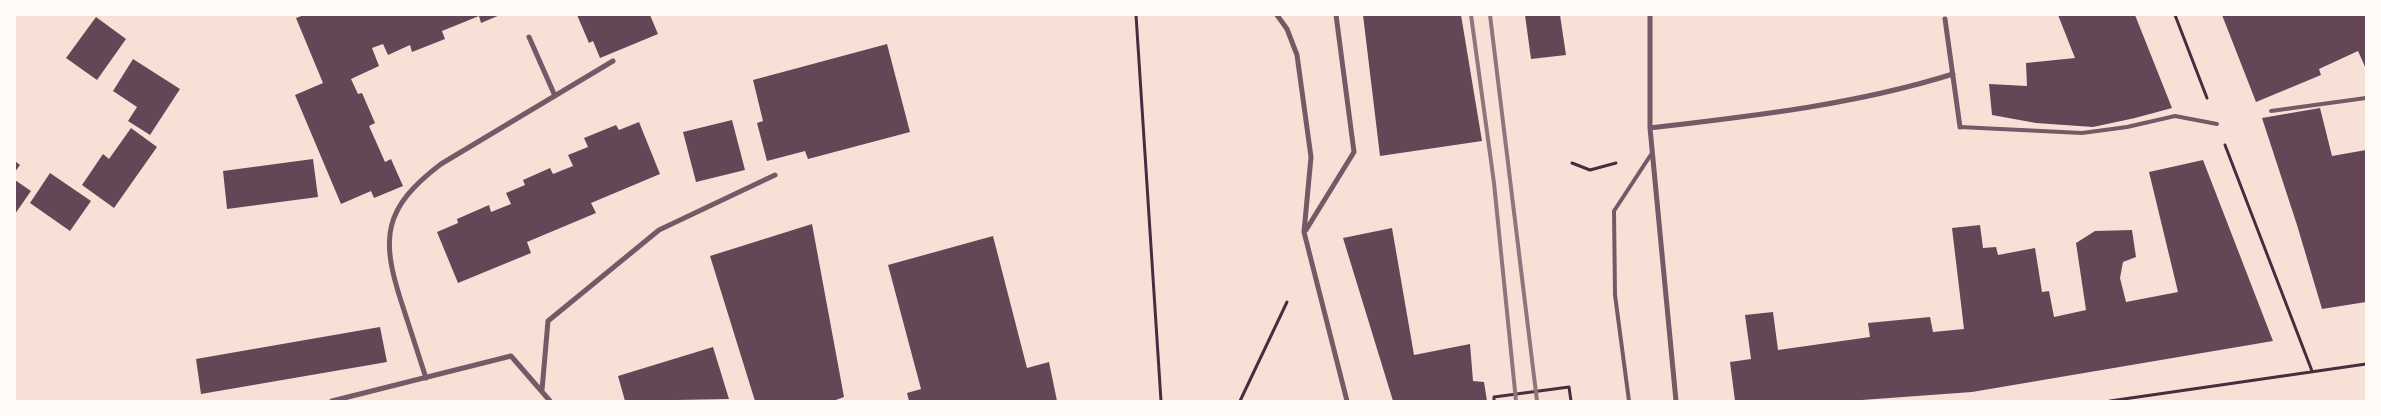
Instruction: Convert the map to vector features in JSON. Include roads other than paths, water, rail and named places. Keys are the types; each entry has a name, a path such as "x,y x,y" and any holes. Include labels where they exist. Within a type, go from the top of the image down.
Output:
{"street":[{"path":"1277,15 1287,29 1297,55 1311,157 1304,232 1347,401"},
{"path":"1304,232 1354,152 1336,15"},
{"path":"1650,15 1650,128 1676,401"},
{"path":"1945,19 1960,127"},
{"path":"529,37 555,96"},
{"path":"426,378 391,271 388,242 393,219 418,181 441,164 613,61"},
{"path":"1650,128 1842,102 1910,87 1953,74"},
{"path":"542,390 548,320 659,230 776,175"},
{"path":"332,401 511,356 550,401"}],"lane":[{"path":"2271,111 2366,98"},
{"path":"1960,127 2082,133 2127,127 2175,116 2217,124"},
{"path":"1629,401 1615,295 1614,211 1652,153"}],"railway":[{"path":"1471,15 1494,183 1516,401"},
{"path":"1490,15 1537,401"}]}
